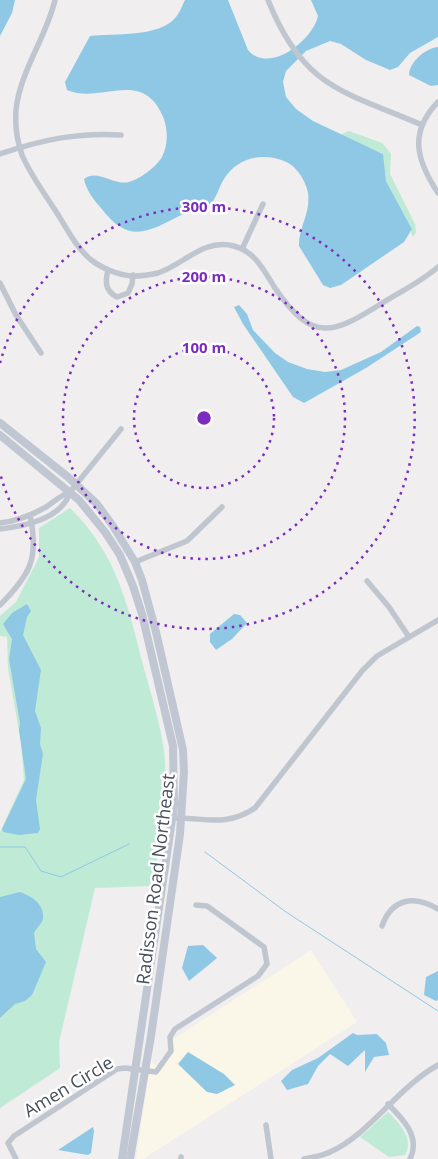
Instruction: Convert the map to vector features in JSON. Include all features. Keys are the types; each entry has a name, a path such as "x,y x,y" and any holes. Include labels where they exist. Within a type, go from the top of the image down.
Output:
{"main road":[{"name":"Radisson Road Northeast","path":"0,422 77,484 113,526 134,562 142,580 183,750 182,818 140,1071 122,1159"},
{"name":"Radisson Road Northeast","path":"0,435 70,492 95,518 109,537 133,586 173,746 175,778 172,818 130,1159"}],"street":[{"path":"55,0 49,22 18,97 16,121 20,147 39,186 76,242 91,260 108,270 133,275 157,273 210,246 225,245 242,249 260,263 292,312 309,324 326,328 350,324 438,267"},
{"path":"268,0 289,43 303,62 323,80 347,95 422,125"},
{"path":"438,102 422,125 419,143 420,159 426,175 438,193"},
{"path":"0,154 69,135 121,136"},
{"path":"242,249 263,204"},
{"path":"108,270 106,284 110,293 117,297 128,293 133,275"},
{"path":"0,283 16,315 41,353"},
{"path":"0,523 12,522 30,515 70,492 121,429"},
{"path":"0,529 32,523 56,511 68,500 70,492"},
{"path":"134,562 187,541 222,508"},
{"path":"0,605 24,578 32,564 34,553 30,515"},
{"path":"367,581 389,607 409,637"},
{"path":"172,818 216,822 232,820 255,808 362,671 377,656 438,620"},
{"path":"382,926 386,914 394,906 412,900 427,902 438,909"},
{"path":"140,1071 156,1072 171,1051 170,1037 175,1029 258,976 267,964 266,952 259,943 208,906 196,905"},
{"path":"304,1159 330,1152 342,1144 409,1084 438,1065"},
{"name":"Amen Circle","path":"16,1159 8,1144 14,1136 112,1072 120,1068 140,1071"},
{"path":"388,1104 412,1134 410,1159"},
{"path":"266,1125 271,1159"}],"shaded area":[{"path":"311,950 357,1022 143,1159 136,1159 151,1059 153,1064 158,1065 169,1049 172,1040"}],"green space":[{"path":"349,131 382,143 391,154 390,174 415,224 416,232 413,237 410,225 386,181 382,153 339,135"},
{"path":"70,508 87,526 100,545 120,584 127,605 156,711 164,750 163,818 153,886 95,888 59,1042 60,1068 0,1108 0,832 24,780 21,743 8,668 7,637 0,636 0,616 16,602 39,557 39,528"},
{"path":"388,1112 407,1137 408,1149 405,1155 389,1157 360,1137"}],"water":[{"path":"0,0 15,0 12,13 0,36"},
{"path":"185,0 228,0 248,50 257,57 267,59 278,57 289,51 308,35 318,16 311,0 438,0 438,37 410,53 398,67 390,70 366,60 341,44 330,41 306,51 286,71 283,82 286,97 296,109 313,121 383,154 386,181 412,229 404,242 341,285 330,288 323,285 299,246 300,233 308,207 308,193 305,184 293,166 276,158 267,157 251,159 236,166 224,179 214,200 209,205 186,212 159,226 139,232 130,231 111,220 91,195 84,179 94,175 123,183 138,178 147,172 156,165 164,152 167,138 164,119 155,103 145,94 133,90 80,93 67,90 65,82 90,36 136,33 159,28 168,24 176,17"},
{"path":"438,47 438,85 431,86 409,75 412,65 419,56 428,50"},
{"path":"239,305 247,314 253,330 275,353 288,362 307,369 325,372 341,370 381,352 417,326 420,327 421,332 366,368 304,403 293,397 243,324 234,307"},
{"path":"27,604 31,611 27,617 23,635 41,670 35,711 41,728 40,744 43,754 36,800 40,829 38,833 19,835 3,832 2,829 26,779 19,730 20,723 9,659 12,639 3,624 12,613"},
{"path":"234,614 240,615 247,623 232,639 216,650 210,642 210,634"},
{"path":"20,892 33,898 42,909 43,919 34,933 36,949 46,962 32,995 25,1001 15,1004 0,1018 0,897"},
{"path":"203,945 217,958 189,981 182,968 188,946"},
{"path":"438,971 438,1000 436,1001 424,995 426,977"},
{"path":"353,1033 357,1035 377,1034 386,1043 389,1055 374,1057 365,1072 365,1050 348,1066 330,1054 318,1066 308,1084 287,1090 281,1081 292,1070 318,1058"},
{"path":"188,1052 224,1074 235,1085 217,1094 207,1092 178,1064"},
{"path":"93,1127 91,1153 88,1155 58,1150"}],"waterway":[{"path":"0,847 25,847 41,871 61,877 129,844"},
{"path":"205,852 286,912 438,1011"}]}
